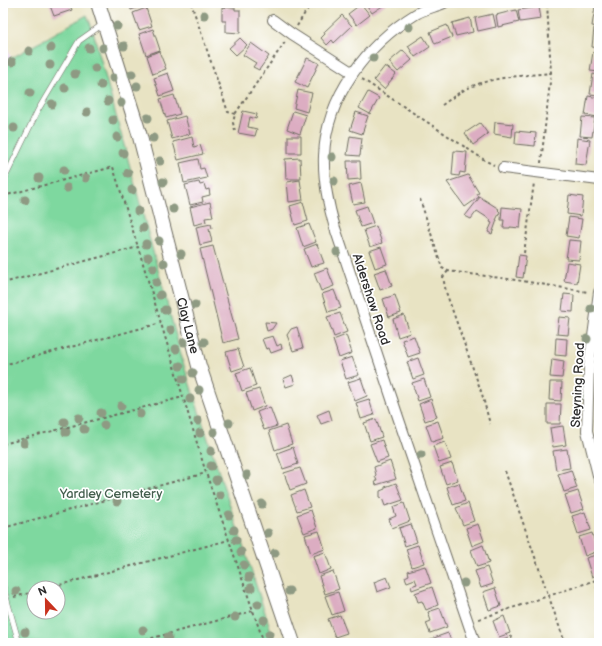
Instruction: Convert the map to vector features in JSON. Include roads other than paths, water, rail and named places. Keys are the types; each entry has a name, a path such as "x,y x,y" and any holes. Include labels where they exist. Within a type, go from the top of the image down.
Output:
{"street":[{"name":"Clay Lane","path":"98,3 138,133 199,366 293,643"},
{"name":"Aldershaw Road","path":"444,3 417,14 398,27 375,46 362,60 353,73 334,108 325,139 324,185 329,207 398,417 475,643"},
{"path":"273,20 353,73"},
{"path":"502,168 599,180"},
{"name":"Steyning Road","path":"599,293 589,366 587,431 599,479"}],"lane":[{"path":"3,182 38,110 80,41 105,23"},
{"path":"3,586 18,643"}],"park label":[{"name":"Yardley Cemetery","path":"111,493"}]}
